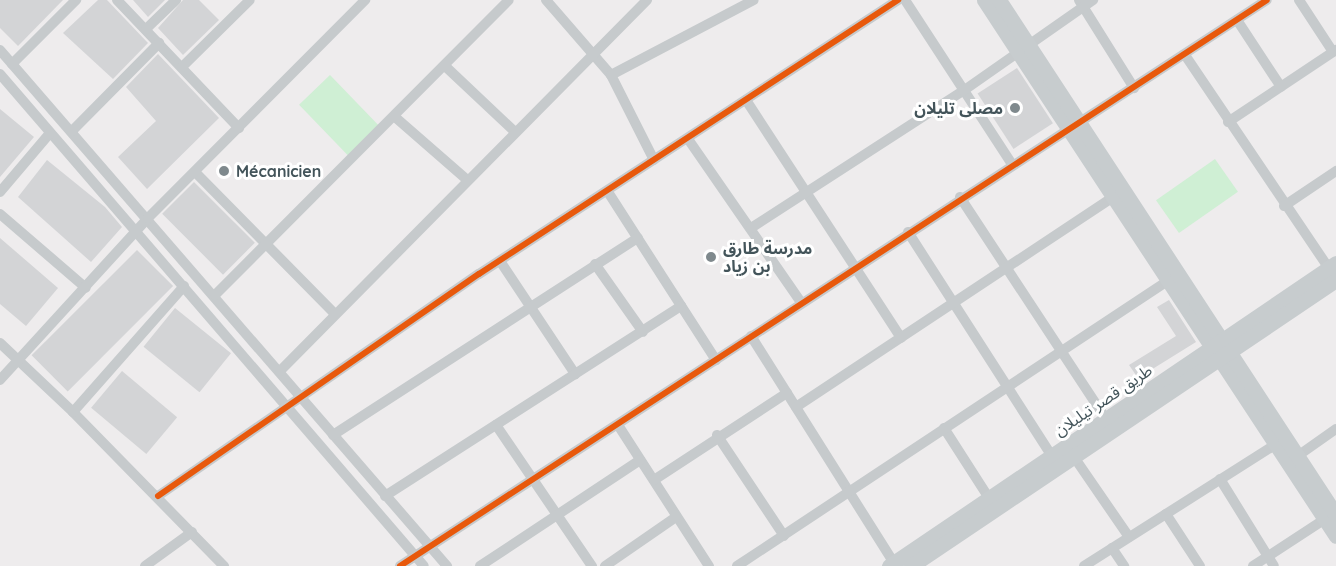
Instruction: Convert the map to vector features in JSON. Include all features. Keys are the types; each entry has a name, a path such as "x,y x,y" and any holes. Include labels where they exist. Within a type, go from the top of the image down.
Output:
{"main road":[{"path":"984,0 1023,46"},
{"path":"999,0 1023,46 1221,350 1276,444 1331,517"},
{"path":"1074,126 1113,197 1174,277"},
{"name":"طريق قصر تيليلان","path":"911,566 1074,457 1221,350 1334,272"},
{"path":"1221,350 1299,455 1331,517 1336,536"},
{"name":"طريق قصر تيليلان","path":"891,564 1106,419 1221,350"}],"street":[{"path":"12,64 76,0"},
{"path":"117,0 239,128"},
{"path":"146,29 176,0"},
{"path":"182,67 250,0"},
{"path":"0,380 86,288 137,229 365,0"},
{"path":"215,295 395,117 509,0"},
{"path":"546,0 594,52 611,75 654,160"},
{"path":"280,371 466,179 645,0"},
{"path":"611,75 754,0"},
{"path":"158,496 303,399 500,261 688,139 885,4 898,0"},
{"path":"905,0 1012,164"},
{"path":"751,228 963,91 1081,3 1093,0"},
{"path":"400,566 420,562 432,548 801,302 1267,0"},
{"path":"1228,122 1335,51 1299,0"},
{"path":"1081,3 1134,88"},
{"path":"1237,20 1281,87"},
{"path":"72,131 159,43"},
{"path":"0,50 215,295 447,566"},
{"path":"1185,54 1284,206 1334,272"},
{"path":"445,66 514,131"},
{"path":"0,74 137,229 420,562"},
{"path":"746,100 807,190 901,338"},
{"path":"395,117 466,179"},
{"path":"0,192 50,133"},
{"path":"688,139 801,302"},
{"path":"1284,206 1336,171"},
{"path":"195,172 335,314"},
{"path":"608,192 716,360"},
{"path":"960,197 1106,419"},
{"path":"796,407 1008,270 1113,197"},
{"path":"0,214 86,288"},
{"path":"908,232 1051,455"},
{"path":"333,435 532,304 638,238"},
{"path":"500,261 532,304 575,374"},
{"path":"595,264 643,332"},
{"path":"737,566 1174,277"},
{"path":"73,412 184,286"},
{"path":"385,496 681,306"},
{"path":"751,336 849,490 891,564"},
{"path":"0,344 158,496 224,566"},
{"path":"654,480 717,435 787,393"},
{"path":"496,425 592,566"},
{"path":"618,425 709,566"},
{"path":"944,428 989,498"},
{"path":"1299,455 1336,429"},
{"path":"717,435 784,536"},
{"path":"1084,566 1276,444"},
{"path":"1074,457 1129,537"},
{"path":"480,566 640,460"},
{"path":"1220,479 1271,561"},
{"path":"1166,514 1200,566"},
{"path":"605,566 676,517"},
{"path":"1253,566 1271,561 1331,517"},
{"path":"145,566 192,532"},
{"path":"1112,548 1124,566"}],"green space":[{"path":"330,75 382,129 351,159 299,105"},
{"path":"1215,159 1238,192 1179,233 1156,200"}],"building":[{"path":"0,0 63,0 18,46 0,28"},
{"path":"98,0 107,0 148,43 113,79 63,33"},
{"path":"133,0 165,0 148,17"},
{"path":"183,0 199,0 219,20 183,55 158,28"},
{"path":"158,54 219,118 147,189 118,157 156,121 126,87"},
{"name":"مصلى تليلان","path":"1017,68 1053,123 1014,149 978,94"},
{"path":"0,109 34,137 0,177"},
{"path":"47,160 105,207 122,227 91,262 18,197"},
{"path":"194,182 255,243 223,275 162,214"},
{"path":"0,238 58,288 26,326 0,304"},
{"path":"137,250 173,286 68,391 32,355"},
{"path":"1169,300 1196,342 1138,378 1129,365 1176,336 1157,307"},
{"path":"175,308 231,353 199,392 144,347"},
{"path":"122,371 177,417 146,454 91,408"}],"cycle path":[{"path":"158,496 479,274 898,0"},
{"path":"400,566 1267,0"}],"place":[{"name":"مصلى تليلان","path":"1015,108"},
{"name":"Mécanicien","path":"224,171"},
{"name":"مدرسة طارق بن زياد","path":"711,257"}]}
